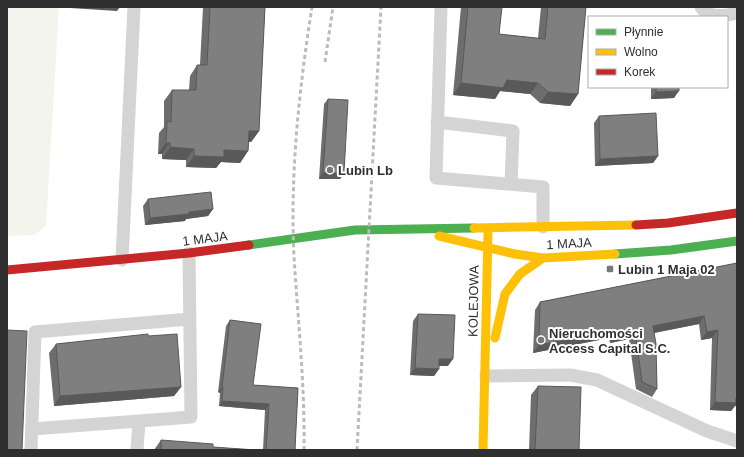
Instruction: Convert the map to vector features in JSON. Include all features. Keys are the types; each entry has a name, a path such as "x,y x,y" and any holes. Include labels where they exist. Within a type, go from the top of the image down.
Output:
{"street":[{"name":"1 MAJA","path":"7,270 189,253 355,230 406,228 543,228 668,223 737,213"},
{"name":"1 MAJA","path":"406,228 515,254 543,258 671,250 737,241"},
{"name":"KOLEJOWA","path":"483,450 486,376 488,228"},
{"name":"KOLEJOWA","path":"486,376 505,294 520,274 543,258"}],"lane":[{"path":"122,260 134,7"},
{"path":"441,7 436,178 543,187 543,228"},
{"path":"701,7 704,12 714,16 737,13"},
{"path":"437,122 513,131 511,184"},
{"path":"32,429 191,417 189,253"},
{"path":"31,450 35,332 190,319"},
{"path":"486,376 570,375 596,380 707,431 737,441"},
{"path":"137,450 139,421"}],"shaded area":[{"path":"7,7 59,7 46,226 34,235 7,236"}],"building":[{"path":"210,7 265,7 259,131 249,131 248,151 224,150 224,157 194,156 194,149 170,147 170,143 166,143 167,121 171,122 172,90 196,90 197,65 207,65"},
{"path":"468,7 502,7 499,34 545,39 548,7 586,7 578,94 548,92 538,83 507,80 503,88 461,83"},
{"path":"656,88 679,88 679,91 656,92"},
{"path":"328,99 348,100 344,173 323,173"},
{"path":"656,113 658,156 600,159 599,116"},
{"path":"211,192 213,209 189,212 189,214 150,218 148,199"},
{"path":"737,263 736,403 715,402 718,330 707,332 704,316 653,326 656,344 657,389 642,382 635,331 615,335 615,331 539,345 540,302"},
{"path":"418,314 455,315 453,359 439,359 439,369 415,368"},
{"path":"230,320 261,324 253,385 298,388 295,450 266,450 269,404 222,401 222,387"},
{"path":"7,330 27,331 22,450 7,450"},
{"path":"148,334 148,336 177,334 181,387 60,396 56,344"},
{"path":"538,386 581,387 579,450 535,450"},
{"path":"161,440 213,444 213,447 256,450 161,450"}],"railway":[{"path":"304,450 302,377 294,257 293,194 303,69 312,7"},
{"path":"325,62 333,7"},
{"path":"357,450 381,7"}],"traffic: fast":[{"path":"249,245 355,230 474,228"},
{"path":"615,254 671,250 737,241"}],"traffic: slow":[{"path":"474,228 636,225"},
{"path":"483,450 488,233"},
{"path":"439,236 515,254 543,258 615,254"},
{"path":"495,338 505,294 520,274 543,258"}],"traffic: jam":[{"path":"636,225 668,223 737,213"},
{"path":"7,270 189,253 249,245"}],"place":[{"name":"Lubin Lb","path":"330,170"},
{"name":"Lubin 1 Maja 02","path":"610,269"},
{"name":"Nieruchomości Access Capital S.C.","path":"541,340"}]}
